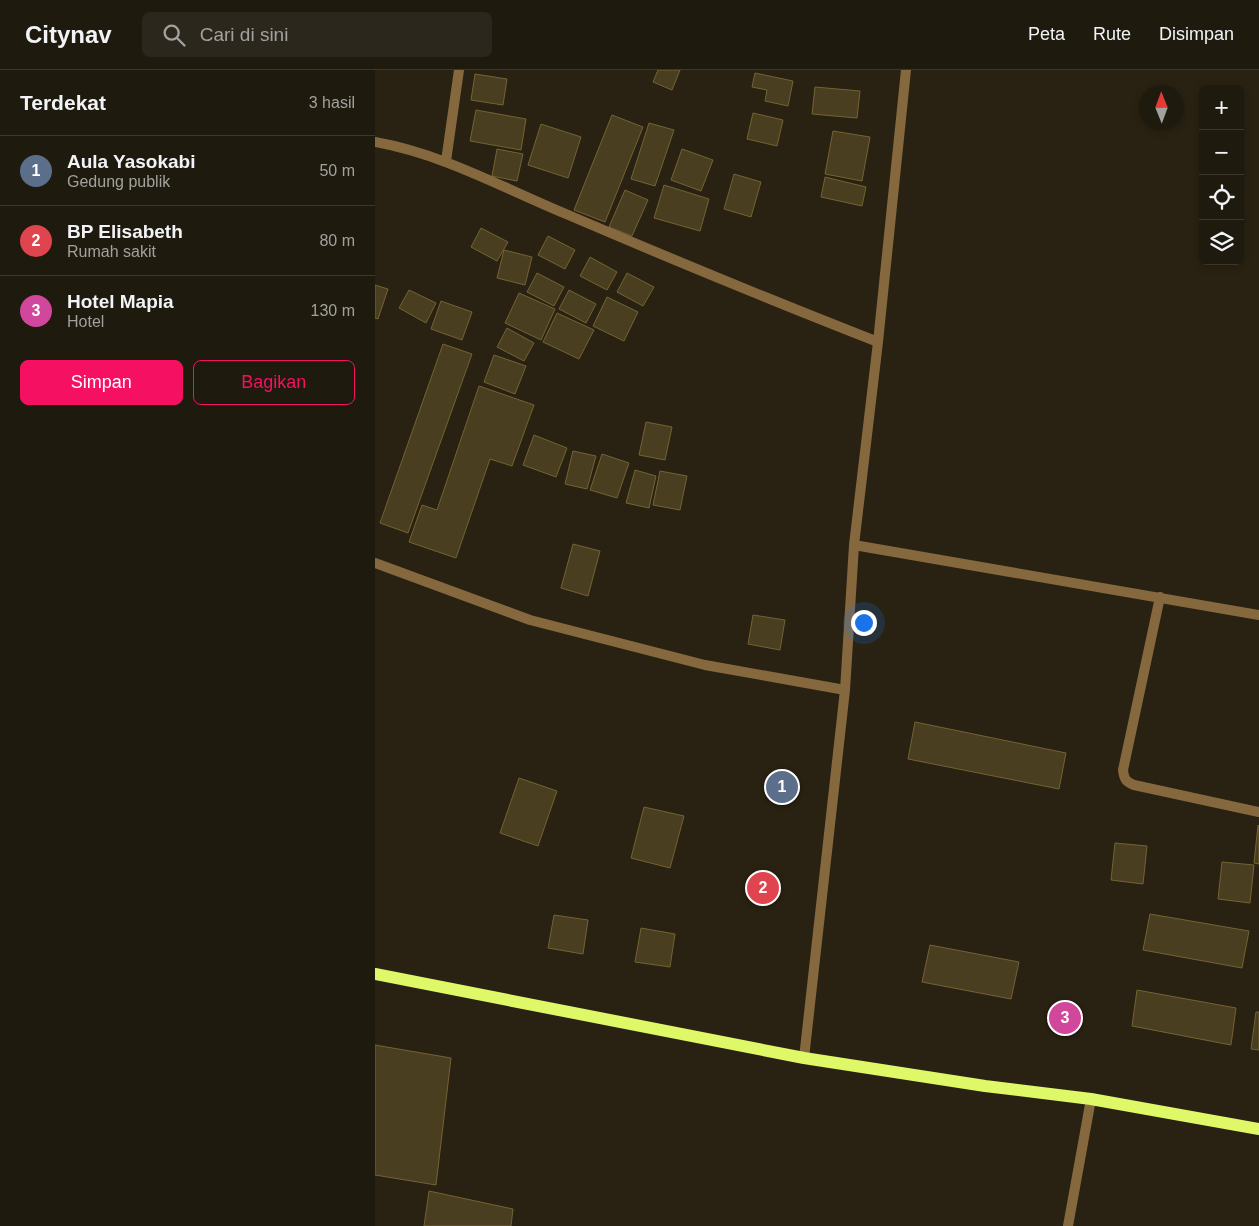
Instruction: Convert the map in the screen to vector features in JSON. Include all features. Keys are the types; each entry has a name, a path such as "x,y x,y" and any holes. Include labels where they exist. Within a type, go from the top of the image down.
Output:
{"main road":[{"path":"375,974 804,1058 985,1086 1091,1099 1259,1129"}],"street":[{"path":"446,161 459,70"},
{"path":"804,1058 845,690 854,545 878,342 906,70"},
{"path":"375,142 397,146 446,161 741,288 878,342"},
{"path":"854,545 1259,614"},
{"path":"375,563 530,620 705,665 845,690"},
{"path":"1160,597 1123,770 1124,777 1127,783 1134,785 1259,812"},
{"path":"1068,1226 1091,1099"}],"building":[{"path":"658,70 680,70 672,90 653,82"},
{"path":"755,73 793,81 788,106 765,101 767,90 752,87"},
{"path":"475,74 507,79 503,105 471,100"},
{"path":"815,87 860,91 857,118 812,114"},
{"path":"476,110 526,119 521,150 470,141"},
{"path":"753,113 783,120 777,146 747,139"},
{"path":"612,115 643,127 605,222 574,210"},
{"path":"649,123 674,130 655,186 631,179"},
{"path":"541,124 581,137 568,178 528,165"},
{"path":"833,131 870,137 862,181 825,174"},
{"path":"497,149 523,154 517,181 492,176"},
{"path":"682,149 713,160 701,191 671,180"},
{"path":"734,174 761,182 751,217 724,209"},
{"path":"825,177 866,187 862,206 821,197"},
{"path":"664,185 709,199 700,231 654,218"},
{"path":"625,190 648,200 632,236 609,227"},
{"path":"481,228 508,242 497,261 471,247"},
{"path":"548,236 575,250 565,269 538,255"},
{"path":"504,250 532,257 525,285 497,278"},
{"path":"590,257 617,272 607,290 580,276"},
{"path":"537,273 564,287 554,306 527,292"},
{"path":"627,273 654,287 643,306 617,292"},
{"path":"375,285 388,289 378,319 375,318"},
{"path":"409,290 436,303 426,323 399,308"},
{"path":"569,290 596,304 586,323 559,309"},
{"path":"519,293 555,309 541,340 505,323"},
{"path":"607,297 638,312 624,341 593,326"},
{"path":"441,301 472,312 462,340 431,329"},
{"path":"557,313 594,330 579,359 543,342"},
{"path":"507,328 534,343 524,361 497,347"},
{"path":"443,344 472,354 408,533 380,523"},
{"path":"494,355 526,366 515,394 484,382"},
{"path":"479,386 534,405 512,466 490,459 456,558 409,542 422,505 437,510"},
{"path":"646,422 672,427 665,460 639,455"},
{"path":"534,435 567,448 556,477 523,465"},
{"path":"573,451 596,456 587,489 565,484"},
{"path":"602,454 629,463 617,498 590,490"},
{"path":"635,470 656,476 649,508 626,503"},
{"path":"660,471 687,476 680,510 653,505"},
{"path":"573,544 600,551 588,596 561,588"},
{"path":"753,615 785,620 780,650 748,644"},
{"path":"915,722 1066,753 1059,789 908,759"},
{"path":"519,778 557,791 538,846 500,833"},
{"path":"644,807 684,816 670,868 631,858"},
{"path":"1259,826 1259,864 1254,863"},
{"path":"1115,843 1147,846 1143,884 1111,880"},
{"path":"1222,862 1254,865 1250,903 1218,899"},
{"path":"1150,914 1249,931 1242,968 1143,950"},
{"path":"554,915 588,920 583,954 548,948"},
{"path":"641,928 675,934 670,967 635,962"},
{"path":"930,945 1019,962 1011,999 922,982"},
{"path":"1137,990 1236,1008 1231,1045 1132,1026"},
{"path":"1256,1012 1259,1012 1259,1050 1251,1049"},
{"path":"375,1045 451,1058 436,1185 375,1175"},
{"path":"429,1191 513,1209 511,1226 424,1226"}],"place":[{"name":"Aula Yasokabi","path":"782,787"},
{"name":"BP Elisabeth","path":"763,888"},
{"name":"Hotel Mapia","path":"1065,1018"}]}
